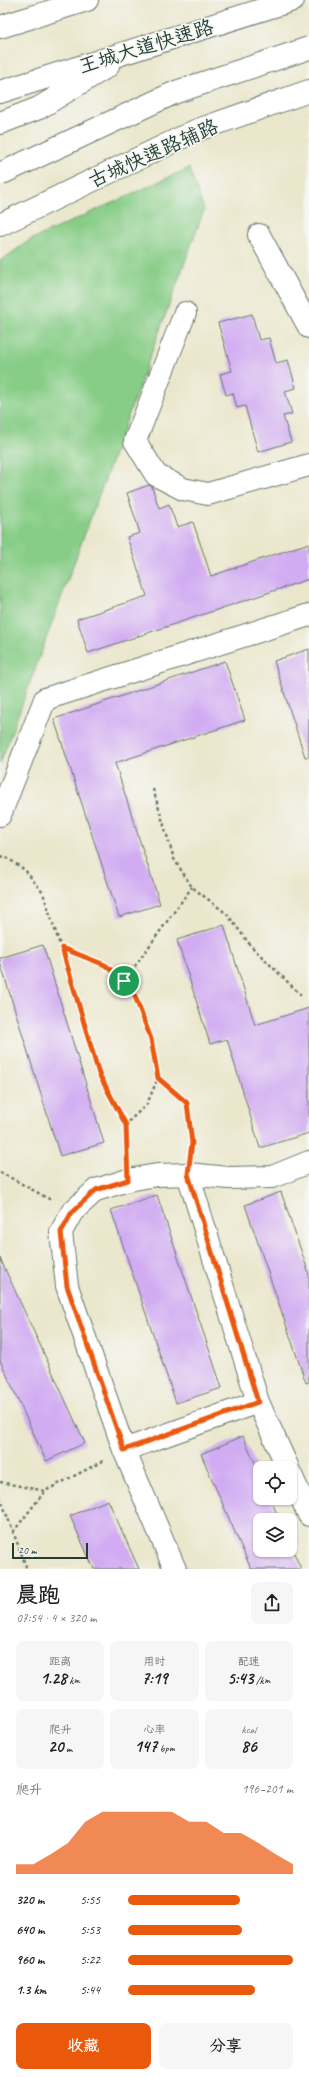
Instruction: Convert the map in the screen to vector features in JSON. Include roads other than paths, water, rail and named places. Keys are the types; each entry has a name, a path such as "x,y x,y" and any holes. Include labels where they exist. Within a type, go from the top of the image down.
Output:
{"main road":[{"path":"0,27 87,0"},
{"name":"王城大道快速路","path":"0,92 293,0"},
{"path":"0,123 39,108 140,47"},
{"path":"0,174 176,92 309,48"},
{"name":"古城快速路辅路","path":"0,225 195,131 309,91"},
{"path":"259,235 309,327"},
{"path":"185,313 135,442 156,475 183,489 208,494 309,465"},
{"path":"0,815 45,699 309,615"},
{"path":"174,1569 124,1450 67,1286 61,1232 72,1212 96,1190 128,1180 157,1175 188,1174 229,1178 272,1177 309,1162"},
{"path":"188,1174 258,1402 285,1461"},
{"path":"124,1450 258,1402"},
{"path":"297,1488 309,1515"}]}
